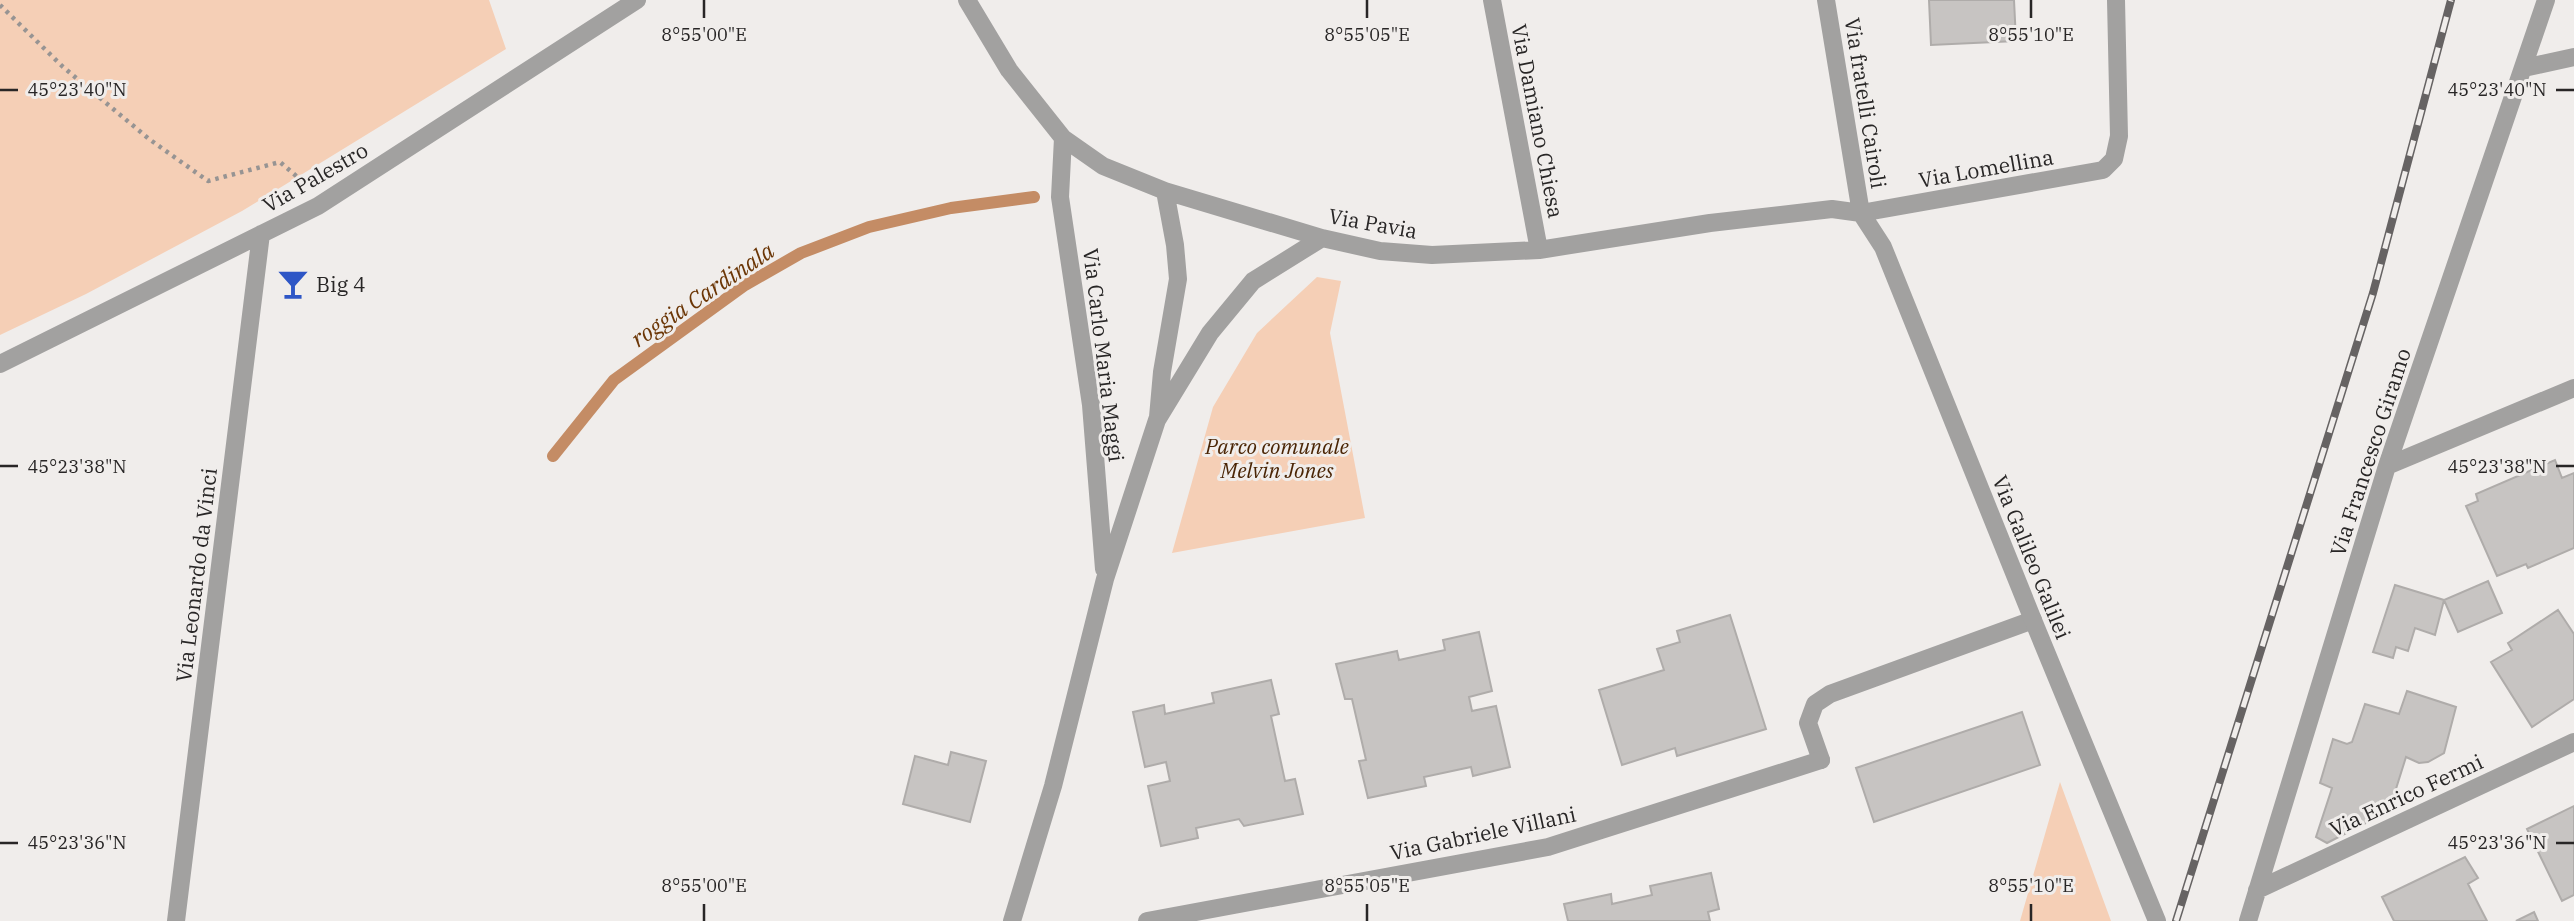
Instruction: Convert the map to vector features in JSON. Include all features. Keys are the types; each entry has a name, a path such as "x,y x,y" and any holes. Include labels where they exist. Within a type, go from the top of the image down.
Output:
{"street":[{"name":"Via Palestro","path":"0,364 318,206 637,0"},
{"name":"Via Pavia","path":"967,0 1009,70 1063,138 1103,166 1164,191 1322,238 1380,251 1432,256 1539,250 1724,221 1832,209 1861,214"},
{"name":"Via Damiano Chiesa","path":"1492,0 1539,250"},
{"name":"Via fratelli Cairoli","path":"1826,0 1861,214"},
{"name":"Via Lomellina","path":"1861,214 2102,170 2115,159 2119,136 2116,0"},
{"name":"Via Francesco Giramo","path":"2248,921 2387,466 2546,0"},
{"path":"2524,68 2574,57"},
{"name":"Via Carlo Maria Maggi","path":"1063,138 1060,197 1091,405 1105,579"},
{"name":"Via Carlo Maria Maggi","path":"1012,921 1053,786 1105,579 1157,420 1162,372 1178,279 1175,245 1164,191"},
{"name":"Via Galileo Galilei","path":"1861,214 1883,247 2157,921"},
{"name":"Via Leonardo da Vinci","path":"176,921 261,234"},
{"name":"Via Carlo Maria Maggi","path":"1157,420 1210,333 1253,281 1322,238"},
{"path":"2387,466 2574,388"},
{"name":"Via Gabriele Villani","path":"1147,921 1548,847 1821,761 1808,723 1815,704 1830,694 2033,620"},
{"name":"Via Enrico Fermi","path":"2257,890 2574,741"}],"path":[{"path":"0,5 62,66 149,139 208,181 281,162 300,177 318,206"}],"green space":[{"path":"0,0 489,0 506,49 242,211 86,294 0,335"},
{"name":"Parco comunale Melvin Jones","path":"1317,277 1341,281 1330,333 1365,518 1172,553 1213,407 1257,333"},
{"path":"2060,782 2111,921 2020,921"}],"building":[{"path":"1929,0 2014,0 2016,41 1931,45"},
{"path":"2555,460 2562,478 2574,473 2574,548 2528,568 2526,564 2497,576 2466,506 2478,501 2476,494"},
{"path":"2488,581 2502,613 2458,632 2444,600"},
{"path":"2395,585 2444,600 2435,635 2415,628 2408,651 2396,647 2393,658 2373,652"},
{"path":"2558,610 2574,634 2574,699 2532,727 2491,662 2512,650 2508,643"},
{"path":"1730,615 1766,729 1677,756 1675,748 1622,765 1599,690 1664,670 1657,649 1680,642 1677,631"},
{"path":"1479,632 1492,691 1469,697 1472,711 1496,706 1510,767 1473,776 1471,767 1424,777 1426,786 1368,798 1359,761 1366,760 1352,699 1345,699 1336,664 1397,651 1399,660 1445,650 1443,640"},
{"path":"1271,680 1279,714 1271,716 1285,781 1295,779 1303,814 1244,826 1239,819 1196,828 1198,838 1161,846 1148,786 1170,781 1166,762 1145,767 1133,712 1164,705 1165,714 1214,703 1212,693"},
{"path":"2407,691 2456,707 2444,753 2428,762 2419,763 2406,757 2389,811 2327,843 2316,837 2332,788 2320,783 2333,739 2347,744 2352,742 2365,704 2399,714"},
{"path":"2022,712 2040,765 1874,822 1856,768"},
{"path":"951,752 986,761 970,822 903,804 915,756 948,765"},
{"path":"2574,806 2574,895 2562,901 2527,829"},
{"path":"2465,857 2478,878 2468,884 2487,921 2394,921 2382,897"},
{"path":"1711,873 1719,909 1708,912 1710,921 1568,921 1564,904 1611,894 1612,904 1652,895 1650,886"},
{"path":"2534,912 2538,921 2516,921"}],"waterway":[{"name":"roggia Cardinala","path":"553,456 614,380 745,285 801,253 869,227 951,208 1034,197"}],"railway":[{"path":"2176,921 2373,293 2451,0"}],"place":[{"name":"Big 4","path":"293,284"}]}
